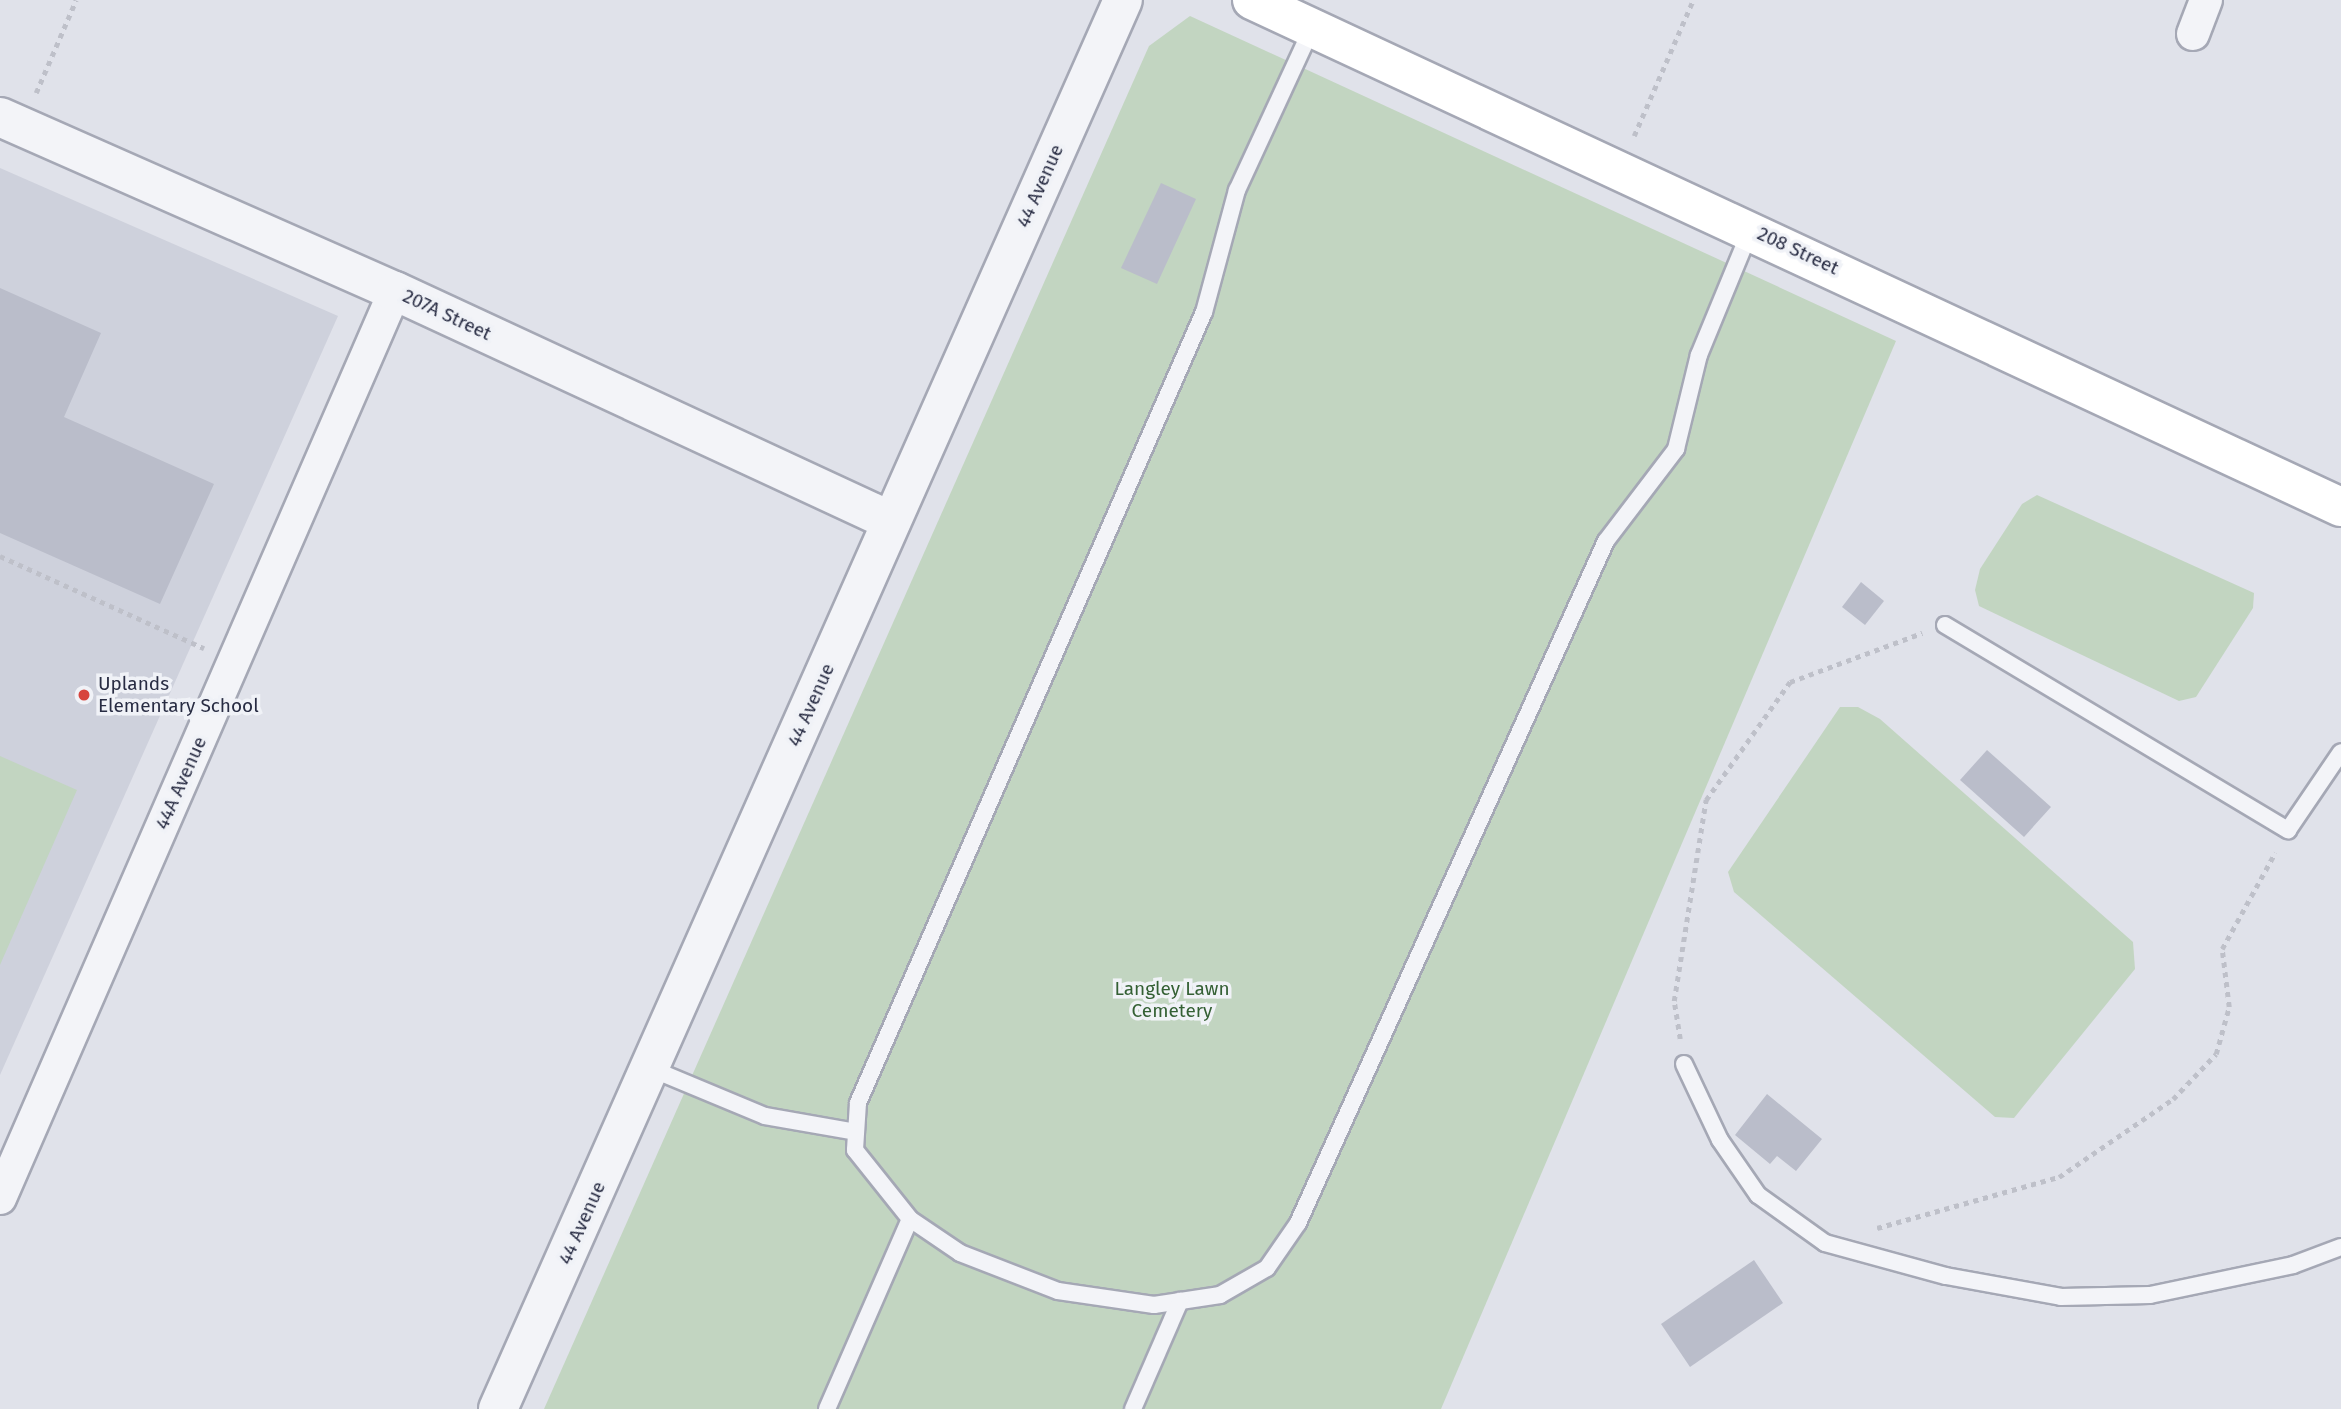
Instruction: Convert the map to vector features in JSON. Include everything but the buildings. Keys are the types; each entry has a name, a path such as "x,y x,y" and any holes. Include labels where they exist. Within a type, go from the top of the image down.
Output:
{"main road":[{"name":"208 Street","path":"1252,0 1751,229 2341,507"}],"street":[{"name":"44 Avenue","path":"498,1409 652,1069 891,521 1124,0"},
{"path":"2193,34 2206,0"},
{"name":"207A Street","path":"11,122 395,291 891,521"},
{"name":"44A Avenue","path":"0,1198 395,291"}],"lane":[{"path":"1312,27 1237,190 1204,312 858,1103 855,1150 910,1219 960,1254 1058,1291 1154,1305 1220,1295 1268,1268 1298,1223 1606,541 1676,449 1699,355 1751,229"},
{"path":"1945,625 2288,830 2341,752"},
{"path":"1684,1064 1720,1139 1758,1195 1825,1242 1946,1276 2061,1297 2150,1295 2293,1265 2341,1247"},
{"path":"652,1069 765,1116 856,1132"},
{"path":"827,1409 910,1219"},
{"path":"1133,1409 1180,1301"}],"path":[{"path":"11,122 76,0"},
{"path":"1620,169 1693,0"},
{"path":"0,556 234,661"},
{"path":"1684,1064 1674,1001 1706,800 1790,682 1945,625"},
{"path":"1825,1242 2059,1177 2173,1099 2216,1054 2229,1007 2222,949 2288,830"}],"shaded area":[{"name":"Uplands Elementary School","path":"0,168 338,316 0,1075"}],"green space":[{"name":"Langley Lawn Cemetery","path":"1190,16 1896,341 1441,1409 544,1409 1149,46"},
{"path":"2037,495 2254,593 2253,608 2196,697 2179,701 1979,606 1975,590 1980,569 2022,504"},
{"path":"1840,707 1858,707 1880,719 2133,942 2135,969 2014,1118 1995,1117 1734,892 1728,872"},
{"path":"0,756 77,790 0,965"}],"place":[{"name":"Uplands Elementary School","path":"84,695"}]}
